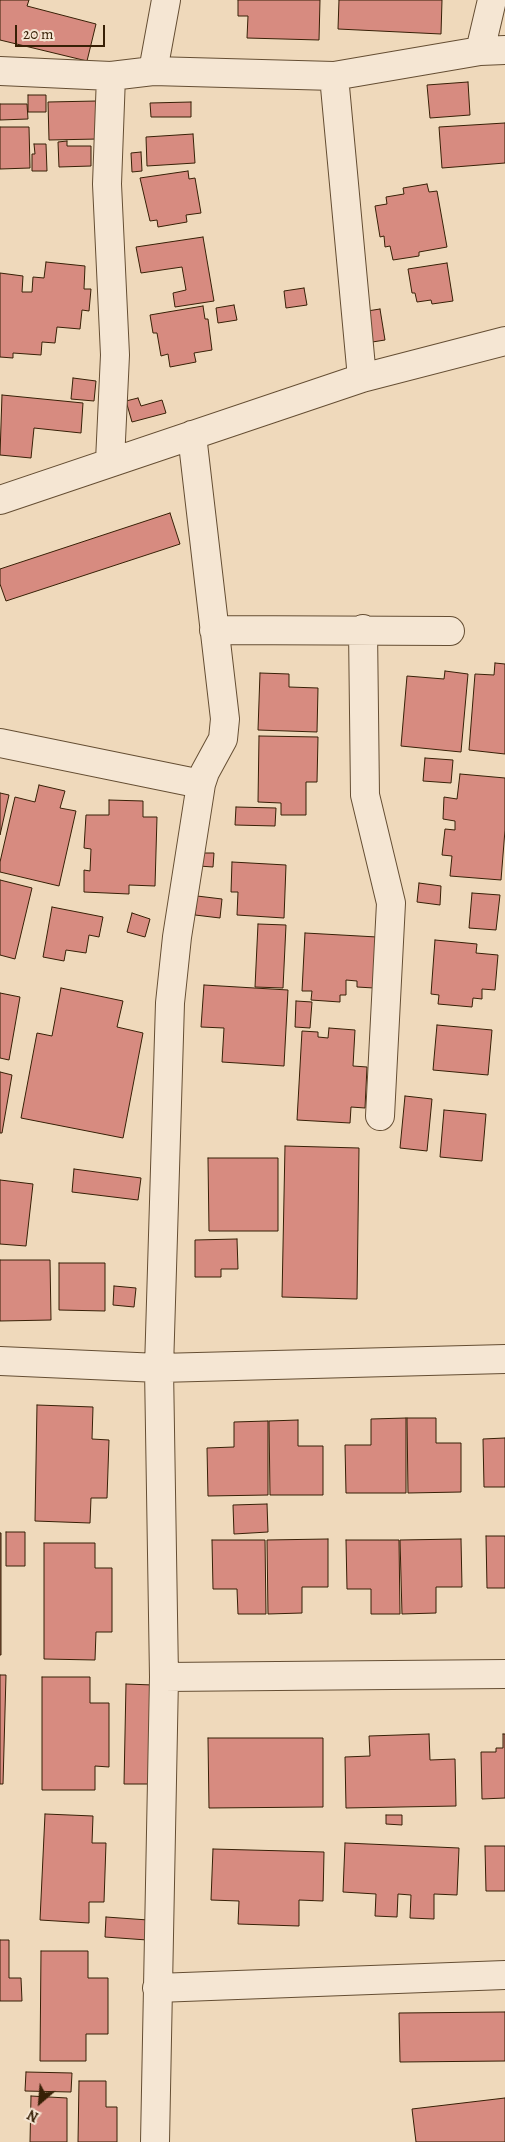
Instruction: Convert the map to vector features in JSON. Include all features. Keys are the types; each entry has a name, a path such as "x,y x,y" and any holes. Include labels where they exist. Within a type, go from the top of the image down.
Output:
{"street":[{"path":"153,71 166,0"},
{"path":"0,71 111,76 153,71 334,76 493,50 492,0"},
{"path":"110,461 116,355 107,184 111,76"},
{"path":"334,76 362,378"},
{"path":"0,500 110,461 362,378 505,342"},
{"path":"155,2142 164,1677 159,1368 170,1003 177,937 201,784 205,772 223,739 225,719 192,434"},
{"path":"214,630 363,629 450,631"},
{"path":"363,629 365,796 391,904 380,1116"},
{"path":"0,743 201,784"},
{"path":"0,1362 159,1368 505,1359"},
{"path":"164,1677 505,1674"},
{"path":"157,1988 505,1975"}],"building":[{"path":"0,0 29,0 27,6 96,24 87,61 0,40"},
{"path":"238,0 320,0 319,40 247,38 248,16 238,16"},
{"path":"339,0 442,0 441,34 338,29"},
{"path":"468,82 470,115 430,118 427,85"},
{"path":"28,95 46,95 46,112 28,112"},
{"path":"97,101 98,139 49,140 48,102"},
{"path":"191,102 191,117 151,117 150,103"},
{"path":"0,104 27,104 28,119 0,120"},
{"path":"505,123 505,163 442,168 439,127"},
{"path":"0,127 29,127 30,168 0,169"},
{"path":"193,134 195,163 147,166 146,137"},
{"path":"67,141 67,146 91,146 91,166 59,167 58,142"},
{"path":"34,144 46,144 47,171 32,171 32,154 35,154"},
{"path":"141,152 142,171 132,172 131,153"},
{"path":"188,171 189,179 195,178 201,213 186,215 187,222 158,227 157,220 150,221 140,178"},
{"path":"427,184 429,192 437,191 447,247 419,252 419,256 393,260 390,246 385,247 384,236 380,237 375,206 387,204 386,197 404,194 403,188"},
{"path":"203,237 214,301 175,307 173,293 186,290 182,267 141,273 136,247"},
{"path":"46,262 85,266 84,289 91,289 89,311 82,310 80,329 57,327 55,343 42,342 41,355 13,353 13,358 0,357 0,273 23,276 22,292 32,292 33,277 44,278"},
{"path":"447,263 453,301 432,304 431,300 417,302 415,293 412,293 408,269"},
{"path":"304,288 307,305 286,308 284,291"},
{"path":"234,305 237,320 218,323 216,308"},
{"path":"203,306 205,319 208,319 212,350 194,353 196,362 170,367 168,354 161,356 157,333 153,333 150,315"},
{"path":"380,309 385,340 366,343 361,312"},
{"path":"73,378 96,381 94,401 71,399"},
{"path":"2,395 83,403 81,433 34,428 31,458 0,455"},
{"path":"138,398 141,406 162,400 166,413 132,422 126,401"},
{"path":"170,513 180,544 6,601 0,584 0,569"},
{"path":"495,663 505,664 505,754 469,750 475,674 494,675"},
{"path":"445,671 468,674 461,752 401,746 407,676 444,679"},
{"path":"260,673 289,674 289,687 318,688 317,732 258,730"},
{"path":"259,736 318,737 317,782 306,782 306,815 281,815 281,803 258,802"},
{"path":"425,758 453,760 451,783 423,781"},
{"path":"460,774 505,778 505,830 501,880 450,876 452,856 442,855 445,829 455,830 455,821 443,819 444,797 457,799"},
{"path":"39,785 65,791 60,808 76,811 59,886 0,872 0,862 15,797 35,802"},
{"path":"0,793 9,795 0,835"},
{"path":"109,800 143,801 143,817 157,817 155,886 129,885 129,894 84,892 84,870 90,871 91,849 84,848 86,815 109,815"},
{"path":"236,807 276,808 275,826 235,825"},
{"path":"199,853 214,853 213,867 199,866"},
{"path":"232,862 286,865 284,918 237,915 238,892 231,892"},
{"path":"0,880 32,888 15,959 0,955"},
{"path":"419,883 441,886 440,905 417,902"},
{"path":"472,893 500,895 496,930 469,928"},
{"path":"197,896 222,899 220,918 195,915"},
{"path":"52,907 103,917 99,937 89,935 86,953 66,950 64,961 43,957"},
{"path":"132,913 150,919 145,937 127,932"},
{"path":"258,924 286,925 283,988 255,987"},
{"path":"305,933 377,937 374,988 357,987 357,981 346,980 346,995 340,995 340,1002 311,1000 312,991 302,991"},
{"path":"435,940 477,944 476,953 498,955 495,990 482,989 482,999 473,998 472,1007 438,1004 439,995 431,994"},
{"path":"204,985 288,990 284,1066 222,1062 224,1028 201,1027"},
{"path":"61,988 123,1001 117,1027 143,1033 123,1138 21,1118 37,1033 52,1036"},
{"path":"0,993 20,997 9,1060 0,1058"},
{"path":"296,1001 312,1002 310,1028 295,1027"},
{"path":"437,1025 492,1030 488,1075 433,1070"},
{"path":"329,1028 355,1030 353,1066 367,1067 365,1108 351,1107 350,1123 297,1120 302,1031 318,1032 318,1037 328,1038"},
{"path":"0,1072 12,1075 2,1133 0,1133"},
{"path":"405,1096 432,1099 427,1151 400,1148"},
{"path":"444,1110 486,1114 482,1161 440,1157"},
{"path":"285,1146 359,1148 357,1299 282,1297"},
{"path":"208,1158 278,1158 278,1231 209,1231"},
{"path":"74,1169 141,1178 138,1200 72,1192"},
{"path":"0,1180 33,1184 26,1246 0,1244"},
{"path":"237,1239 238,1269 221,1269 221,1277 195,1277 195,1240"},
{"path":"0,1260 50,1260 51,1320 0,1321"},
{"path":"59,1263 105,1263 105,1311 59,1310"},
{"path":"114,1286 136,1288 134,1307 113,1305"},
{"path":"37,1405 93,1407 92,1439 109,1440 107,1498 91,1498 90,1523 35,1521"},
{"path":"406,1418 406,1493 346,1493 345,1445 371,1445 371,1419"},
{"path":"407,1418 436,1418 436,1443 461,1443 461,1492 408,1493"},
{"path":"298,1420 298,1446 323,1446 323,1495 270,1495 269,1421"},
{"path":"268,1421 268,1495 208,1496 207,1448 234,1447 234,1422"},
{"path":"505,1438 505,1487 484,1487 483,1439"},
{"path":"267,1504 268,1532 234,1534 233,1505"},
{"path":"6,1532 25,1532 25,1566 6,1566"},
{"path":"1,1533 1,1655 0,1655"},
{"path":"486,1536 505,1536 505,1588 487,1588"},
{"path":"328,1539 328,1587 302,1587 302,1613 268,1614 267,1540"},
{"path":"461,1539 462,1587 436,1587 436,1613 402,1614 400,1540"},
{"path":"212,1540 265,1540 266,1614 238,1614 237,1589 213,1589"},
{"path":"346,1540 399,1540 400,1614 371,1614 371,1589 347,1589"},
{"path":"44,1543 95,1543 95,1568 112,1568 112,1632 96,1632 95,1660 44,1659"},
{"path":"0,1675 6,1675 3,1784 0,1784"},
{"path":"42,1677 90,1677 90,1703 109,1703 109,1767 95,1766 95,1790 42,1790"},
{"path":"126,1684 153,1685 151,1784 124,1784"},
{"path":"429,1734 430,1760 455,1759 456,1806 346,1808 345,1757 370,1756 369,1736"},
{"path":"503,1734 505,1734 505,1798 482,1799 481,1752 496,1752 496,1748 503,1748"},
{"path":"208,1738 323,1738 323,1807 209,1808"},
{"path":"45,1814 93,1816 92,1843 106,1843 104,1902 89,1902 89,1923 40,1920"},
{"path":"386,1815 402,1815 402,1825 386,1824"},
{"path":"345,1843 459,1848 457,1895 434,1894 434,1919 410,1918 411,1895 398,1894 397,1917 375,1916 376,1894 343,1892"},
{"path":"485,1846 505,1846 505,1891 486,1891"},
{"path":"213,1849 324,1852 323,1901 299,1900 299,1926 238,1924 239,1901 211,1900"},
{"path":"106,1917 148,1920 147,1940 105,1937"},
{"path":"0,1940 9,1940 9,1978 21,1978 22,2001 0,2001"},
{"path":"41,1951 88,1951 88,1978 108,1978 108,2034 86,2034 86,2061 40,2061"},
{"path":"505,2012 505,2061 400,2062 399,2013"},
{"path":"26,2072 72,2073 71,2092 25,2091"},
{"path":"79,2081 106,2081 106,2107 117,2107 117,2142 78,2142"},
{"path":"31,2096 67,2098 67,2142 30,2142"},
{"path":"505,2098 505,2142 416,2142 412,2109"}]}
